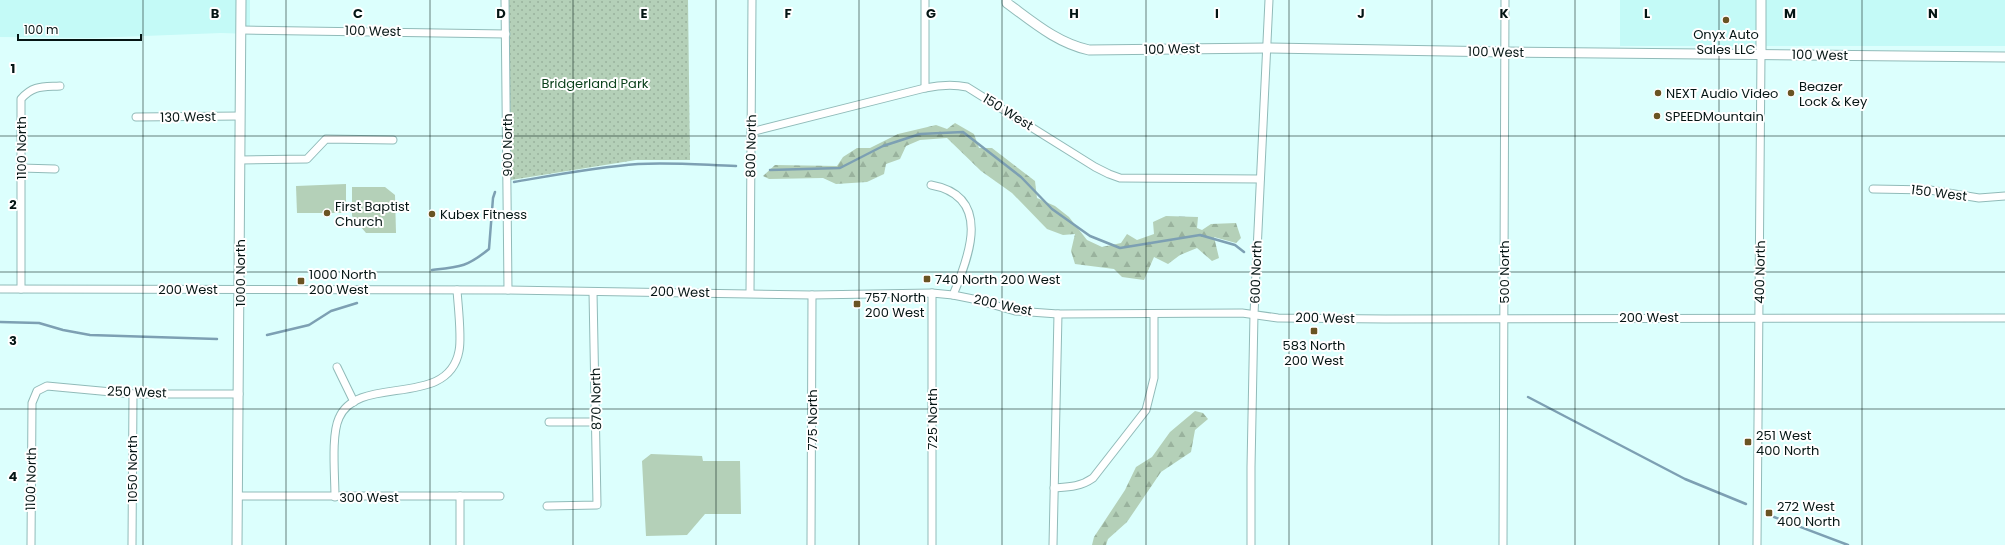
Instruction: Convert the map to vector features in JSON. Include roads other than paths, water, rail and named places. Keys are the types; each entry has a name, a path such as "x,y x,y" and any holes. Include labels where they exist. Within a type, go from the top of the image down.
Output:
{"street":[{"name":"1000 North","path":"237,545 241,0"},
{"name":"900 North","path":"505,0 508,290"},
{"name":"800 North","path":"750,293 752,0"},
{"path":"925,0 925,88"},
{"name":"600 North","path":"1251,545 1254,314 1268,48 1269,0"},
{"name":"500 North","path":"1503,545 1505,0"},
{"name":"400 North","path":"1757,545 1761,0"},
{"name":"100 West","path":"1006,1 1058,39 1073,47 1089,50 1268,48 1505,52 2005,56"},
{"name":"100 West","path":"241,30 506,34"},
{"name":"150 West","path":"751,132 943,84 967,87 1095,167 1120,178 1260,179"},
{"name":"1100 North","path":"21,289 22,99 29,90 42,87 60,86"},
{"name":"130 West","path":"136,117 240,116"},
{"path":"240,160 307,159 326,139 393,140"},
{"path":"21,168 55,169"},
{"path":"931,185 956,192 966,207 972,224 972,234 953,295"},
{"name":"150 West","path":"1873,189 1930,190 1979,198 2005,196"},
{"name":"200 West","path":"0,290 508,290 812,295 932,294 953,295 1015,311 1058,314 1254,314 1278,318 2005,318"},
{"path":"335,497 336,431 339,417 346,407 366,397 435,383 452,370 459,351 457,290"},
{"name":"870 North","path":"546,506 597,505 597,422 593,292"},
{"name":"725 North","path":"932,294 932,545"},
{"name":"775 North","path":"811,545 812,295"},
{"path":"1053,545 1058,314"},
{"path":"1054,488 1073,487 1085,484 1093,478 1146,410 1154,378 1154,314"},
{"path":"337,367 354,402"},
{"name":"250 West","path":"37,391 47,386 132,394 239,394"},
{"name":"1100 North","path":"31,545 32,403 37,391"},
{"name":"1050 North","path":"132,394 132,545"},
{"path":"549,422 597,422"},
{"name":"300 West","path":"238,496 500,496"},
{"path":"460,496 460,545"}],"waterway":[{"path":"770,170 840,168 883,146 920,134 963,132 1021,177 1052,209 1090,236 1120,248 1200,235 1235,245 1244,252"},
{"path":"514,182 592,169 650,163 736,166"},
{"path":"432,270 450,268 469,263 489,249 493,198 495,192"},
{"path":"267,335 309,325 331,311 357,303"},
{"path":"0,322 39,323 63,330 90,335 217,339"},
{"path":"1528,397 1685,479 1746,504"},
{"path":"1774,517 1848,545"}],"place":[{"name":"Onyx Auto Sales LLC","path":"1726,20"},
{"name":"NEXT Audio Video","path":"1658,93"},
{"name":"Beazer Lock & Key","path":"1791,93"},
{"name":"SPEEDMountain","path":"1657,116"},
{"name":"First Baptist Church","path":"327,213"},
{"name":"Kubex Fitness","path":"432,214"},
{"name":"740 North 200 West","path":"927,279"},
{"name":"1000 North 200 West","path":"301,281"},
{"name":"757 North 200 West","path":"857,304"},
{"name":"583 North 200 West","path":"1314,331"},
{"name":"251 West 400 North","path":"1748,442"},
{"name":"272 West 400 North","path":"1769,513"}],"park label":[{"name":"Bridgerland Park","path":"595,83"}]}
